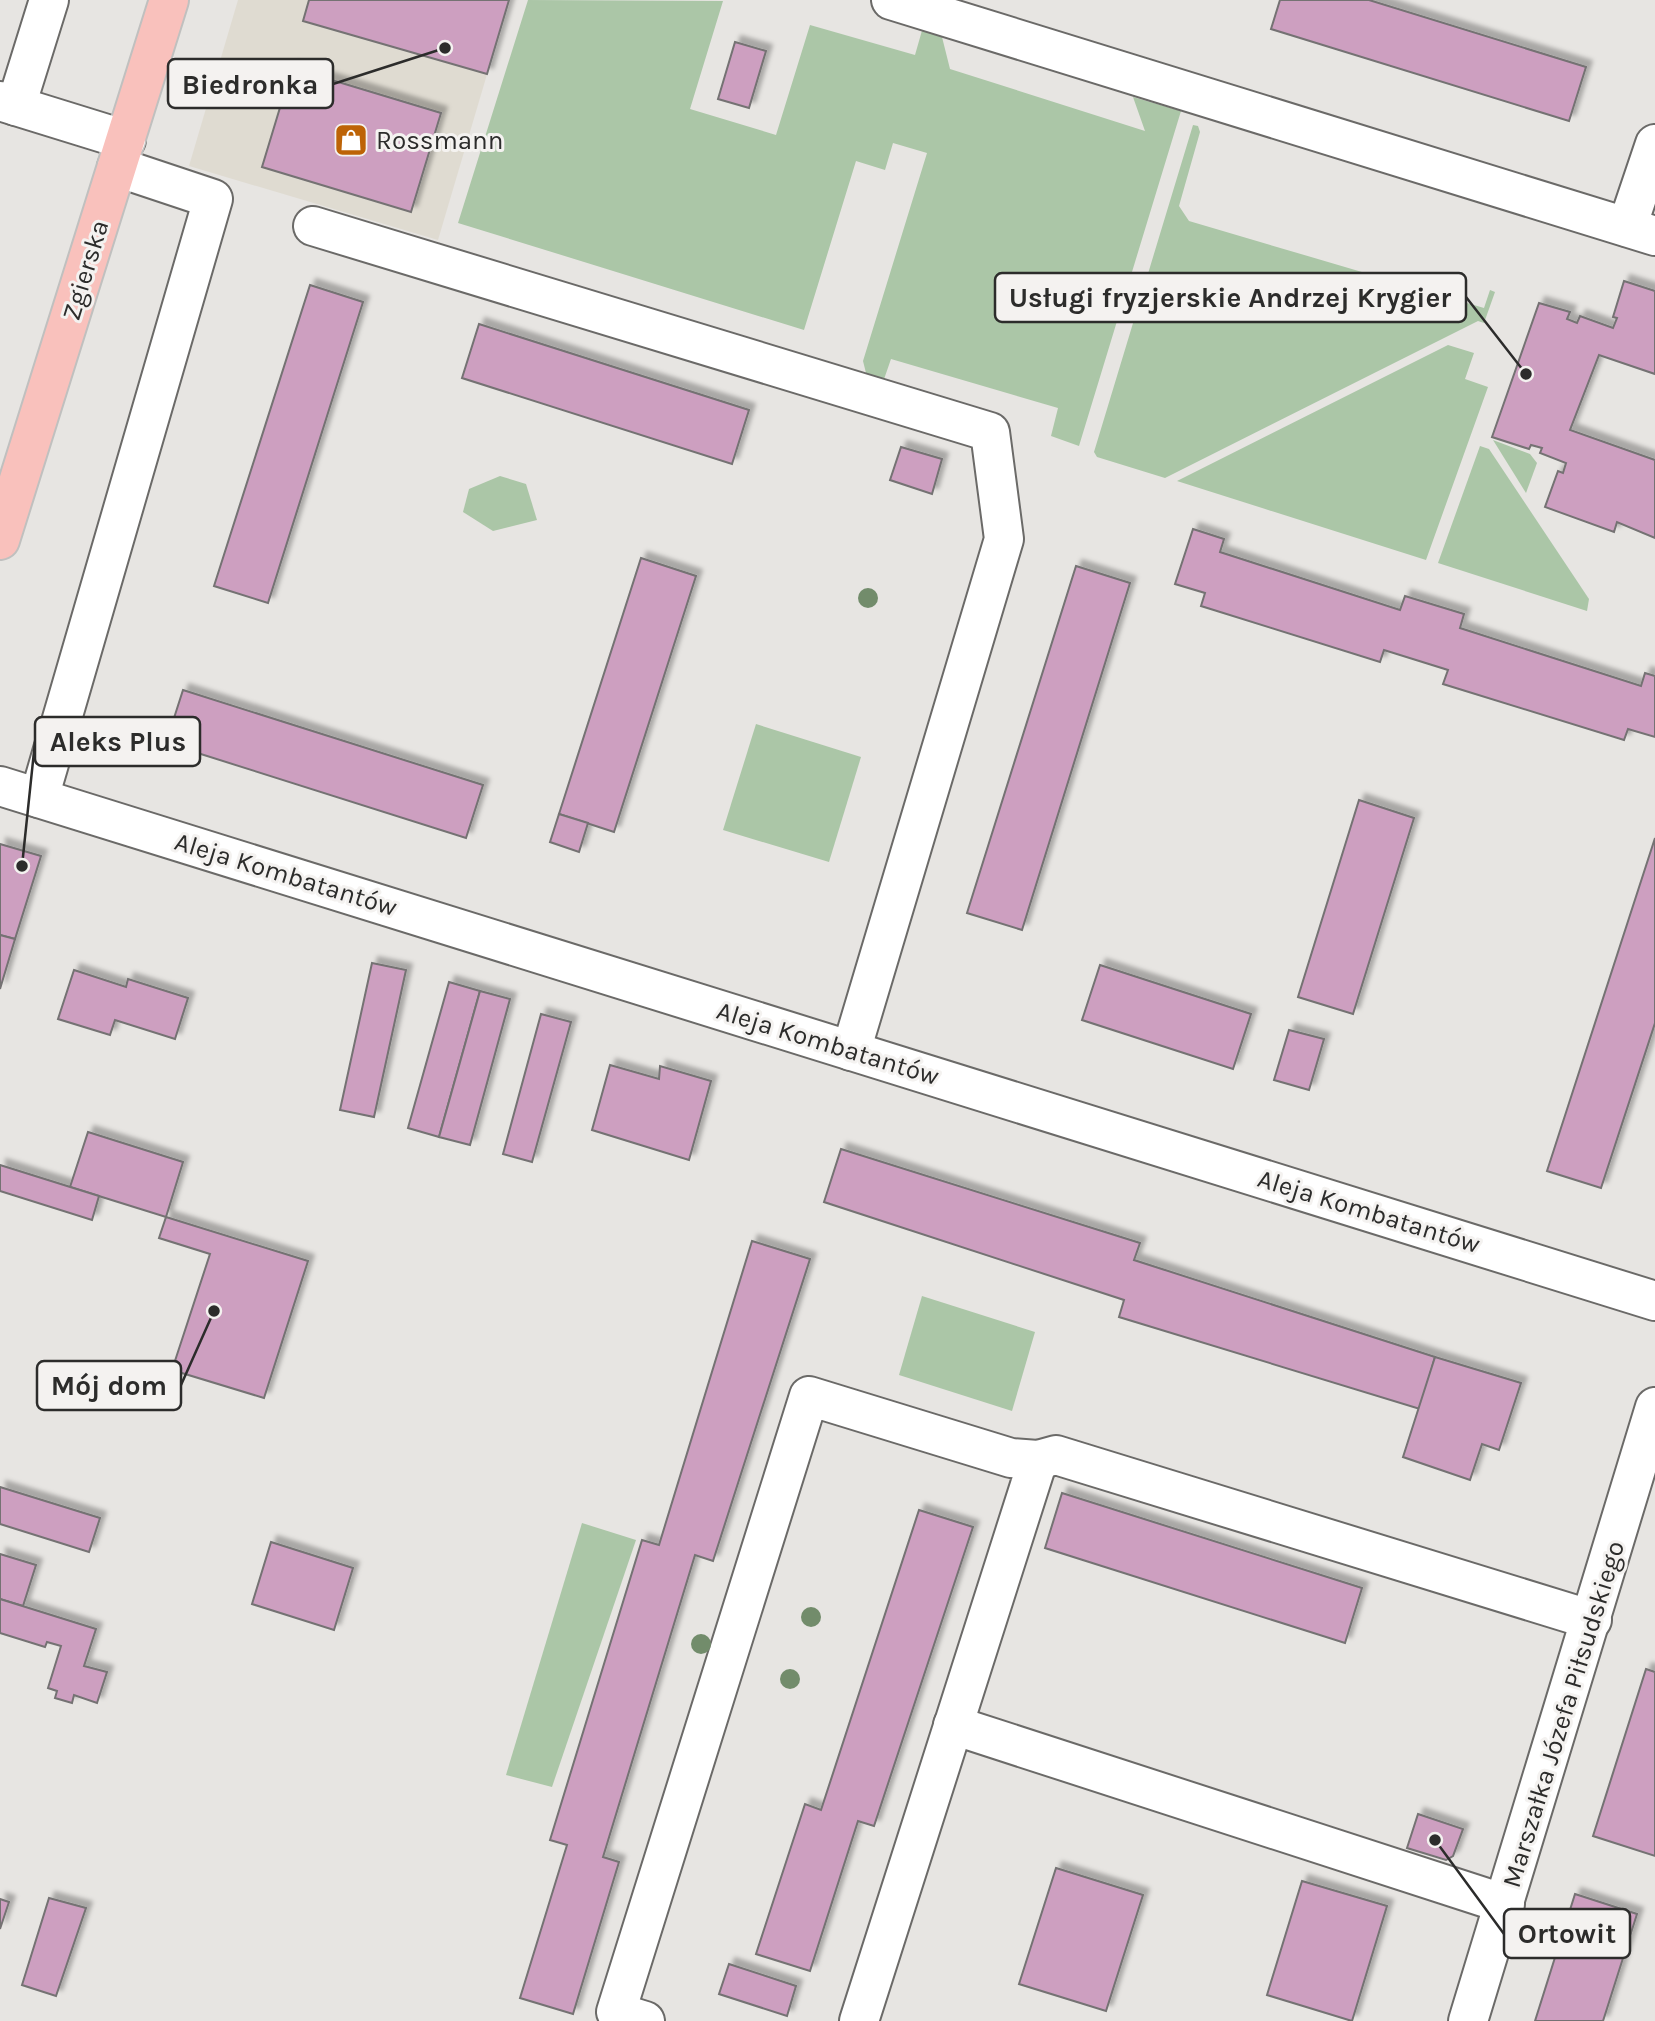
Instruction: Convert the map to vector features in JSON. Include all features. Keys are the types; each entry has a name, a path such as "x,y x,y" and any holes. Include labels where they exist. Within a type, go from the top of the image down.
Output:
{"main road":[{"name":"Zgierska","path":"0,540 169,0"}],"street":[{"path":"38,798 213,199 122,153 8,103 49,0"},
{"path":"891,0 1641,232 1655,144"},
{"path":"313,226 990,432 1004,538 851,1051"},
{"name":"Aleja Kombatantów","path":"0,786 1655,1301"},
{"path":"645,2021 616,2012 809,1396 1011,1458 1038,1460 1056,1455 1592,1620"},
{"name":"Marszałka Józefa Piłsudskiego","path":"1468,2021 1655,1407"},
{"path":"859,2021 1038,1460"},
{"path":"953,1725 1505,1904"}],"shaded area":[{"path":"238,0 509,0 438,240 189,166"}],"green space":[{"path":"528,0 723,1 690,109 776,135 810,25 915,55 923,27 941,33 950,69 1145,131 1133,97 1181,111 1079,446 1051,436 1058,408 891,359 882,385 868,381 863,361 927,153 893,143 885,170 856,161 804,330 458,223"},
{"path":"1193,125 1198,126 1200,132 1179,206 1189,221 1484,308 1490,290 1495,292 1484,323 1478,321 1165,478 1097,457 1094,452"},
{"path":"1448,345 1474,353 1465,379 1488,387 1426,560 1177,481"},
{"path":"1493,440 1530,454 1537,463 1526,493"},
{"path":"1480,446 1489,449 1589,599 1587,611 1438,563"},
{"path":"500,476 526,484 537,520 493,531 463,512 469,489"},
{"path":"756,724 861,757 829,862 723,830"},
{"path":"922,1296 1035,1332 1012,1411 899,1375"},
{"path":"582,1523 636,1540 552,1787 506,1775"}],"building":[{"path":"309,0 509,0 487,74 303,21"},
{"path":"1280,0 1369,0 1586,67 1569,121 1271,29"},
{"path":"735,42 766,51 749,108 718,99"},
{"name":"Rossmann","path":"292,68 441,113 411,212 262,167"},
{"path":"1624,281 1655,291 1655,374 1599,355 1570,430 1655,460 1655,538 1617,522 1614,532 1545,507 1558,471 1563,473 1566,463 1540,453 1542,448 1531,445 1529,449 1492,437 1539,303 1570,312 1567,319 1577,323 1580,316 1613,328 1617,318 1613,317"},
{"path":"310,285 363,302 268,603 214,586"},
{"path":"479,324 749,410 732,464 462,378"},
{"path":"901,447 942,459 932,494 890,480"},
{"path":"1193,529 1224,539 1220,552 1400,610 1405,596 1464,614 1460,628 1641,686 1645,673 1655,676 1655,737 1628,729 1624,740 1443,684 1448,670 1384,650 1380,662 1201,606 1205,593 1175,584"},
{"path":"641,558 696,576 614,832 559,814"},
{"path":"1076,566 1130,583 1022,930 967,913"},
{"path":"183,690 483,785 466,838 166,743"},
{"path":"1359,800 1414,818 1353,1014 1298,997"},
{"path":"559,814 588,823 579,852 550,842"},
{"path":"1655,838 1655,1023 1601,1188 1547,1171"},
{"path":"0,844 41,856 15,939 0,935"},
{"path":"0,935 15,939 0,989"},
{"path":"372,963 406,970 374,1117 340,1110"},
{"path":"1100,965 1251,1014 1233,1069 1082,1020"},
{"path":"74,970 126,987 128,979 188,998 175,1039 115,1020 110,1035 58,1019"},
{"path":"449,982 480,991 439,1137 408,1128"},
{"path":"480,991 510,999 470,1145 439,1137"},
{"path":"541,1014 571,1022 532,1162 503,1154"},
{"path":"1289,1030 1324,1039 1309,1090 1274,1080"},
{"path":"610,1065 659,1079 660,1066 711,1081 689,1160 592,1130"},
{"path":"88,1132 183,1162 166,1217 70,1187"},
{"path":"841,1149 1140,1243 1134,1260 1435,1357 1420,1409 1119,1317 1124,1300 824,1202"},
{"path":"0,1165 99,1196 92,1220 0,1191"},
{"path":"166,1217 308,1261 264,1398 172,1370 210,1254 159,1238"},
{"path":"752,1241 810,1259 713,1561 695,1555 603,1857 619,1862 573,2014 520,1998 567,1845 550,1840 642,1540 659,1545"},
{"path":"1435,1357 1521,1383 1499,1450 1482,1444 1470,1480 1403,1457"},
{"path":"0,1487 100,1518 89,1552 0,1524"},
{"path":"1062,1493 1362,1588 1345,1643 1045,1548"},
{"path":"919,1510 973,1527 874,1826 858,1821 810,1971 756,1954 805,1804 821,1810"},
{"path":"271,1542 353,1568 334,1630 252,1604"},
{"path":"0,1554 36,1565 23,1606 0,1599"},
{"path":"0,1599 96,1629 84,1666 107,1672 97,1703 74,1695 72,1703 55,1698 57,1691 48,1688 61,1646 47,1642 45,1647 0,1633"},
{"path":"1646,1669 1655,1672 1655,1856 1593,1836"},
{"path":"1418,1814 1463,1829 1453,1856 1446,1860 1407,1848"},
{"path":"1056,1868 1143,1895 1106,2011 1019,1984"},
{"path":"1302,1881 1387,1906 1352,2021 1267,1995"},
{"path":"1575,1894 1637,1914 1603,2021 1535,2021"},
{"path":"49,1898 86,1908 56,1996 22,1985"},
{"path":"0,1899 9,1902 0,1929"},
{"path":"729,1964 796,1986 787,2016 719,1994"}],"place":[{"name":"Biedronka","path":"445,48"},
{"name":"Rossmann","path":"351,140"},
{"name":"Usługi fryzjerskie Andrzej Krygier","path":"1526,374"},
{"name":"Aleks Plus","path":"22,866"},
{"name":"Mój dom","path":"214,1311"},
{"name":"Ortowit","path":"1435,1840"}]}
